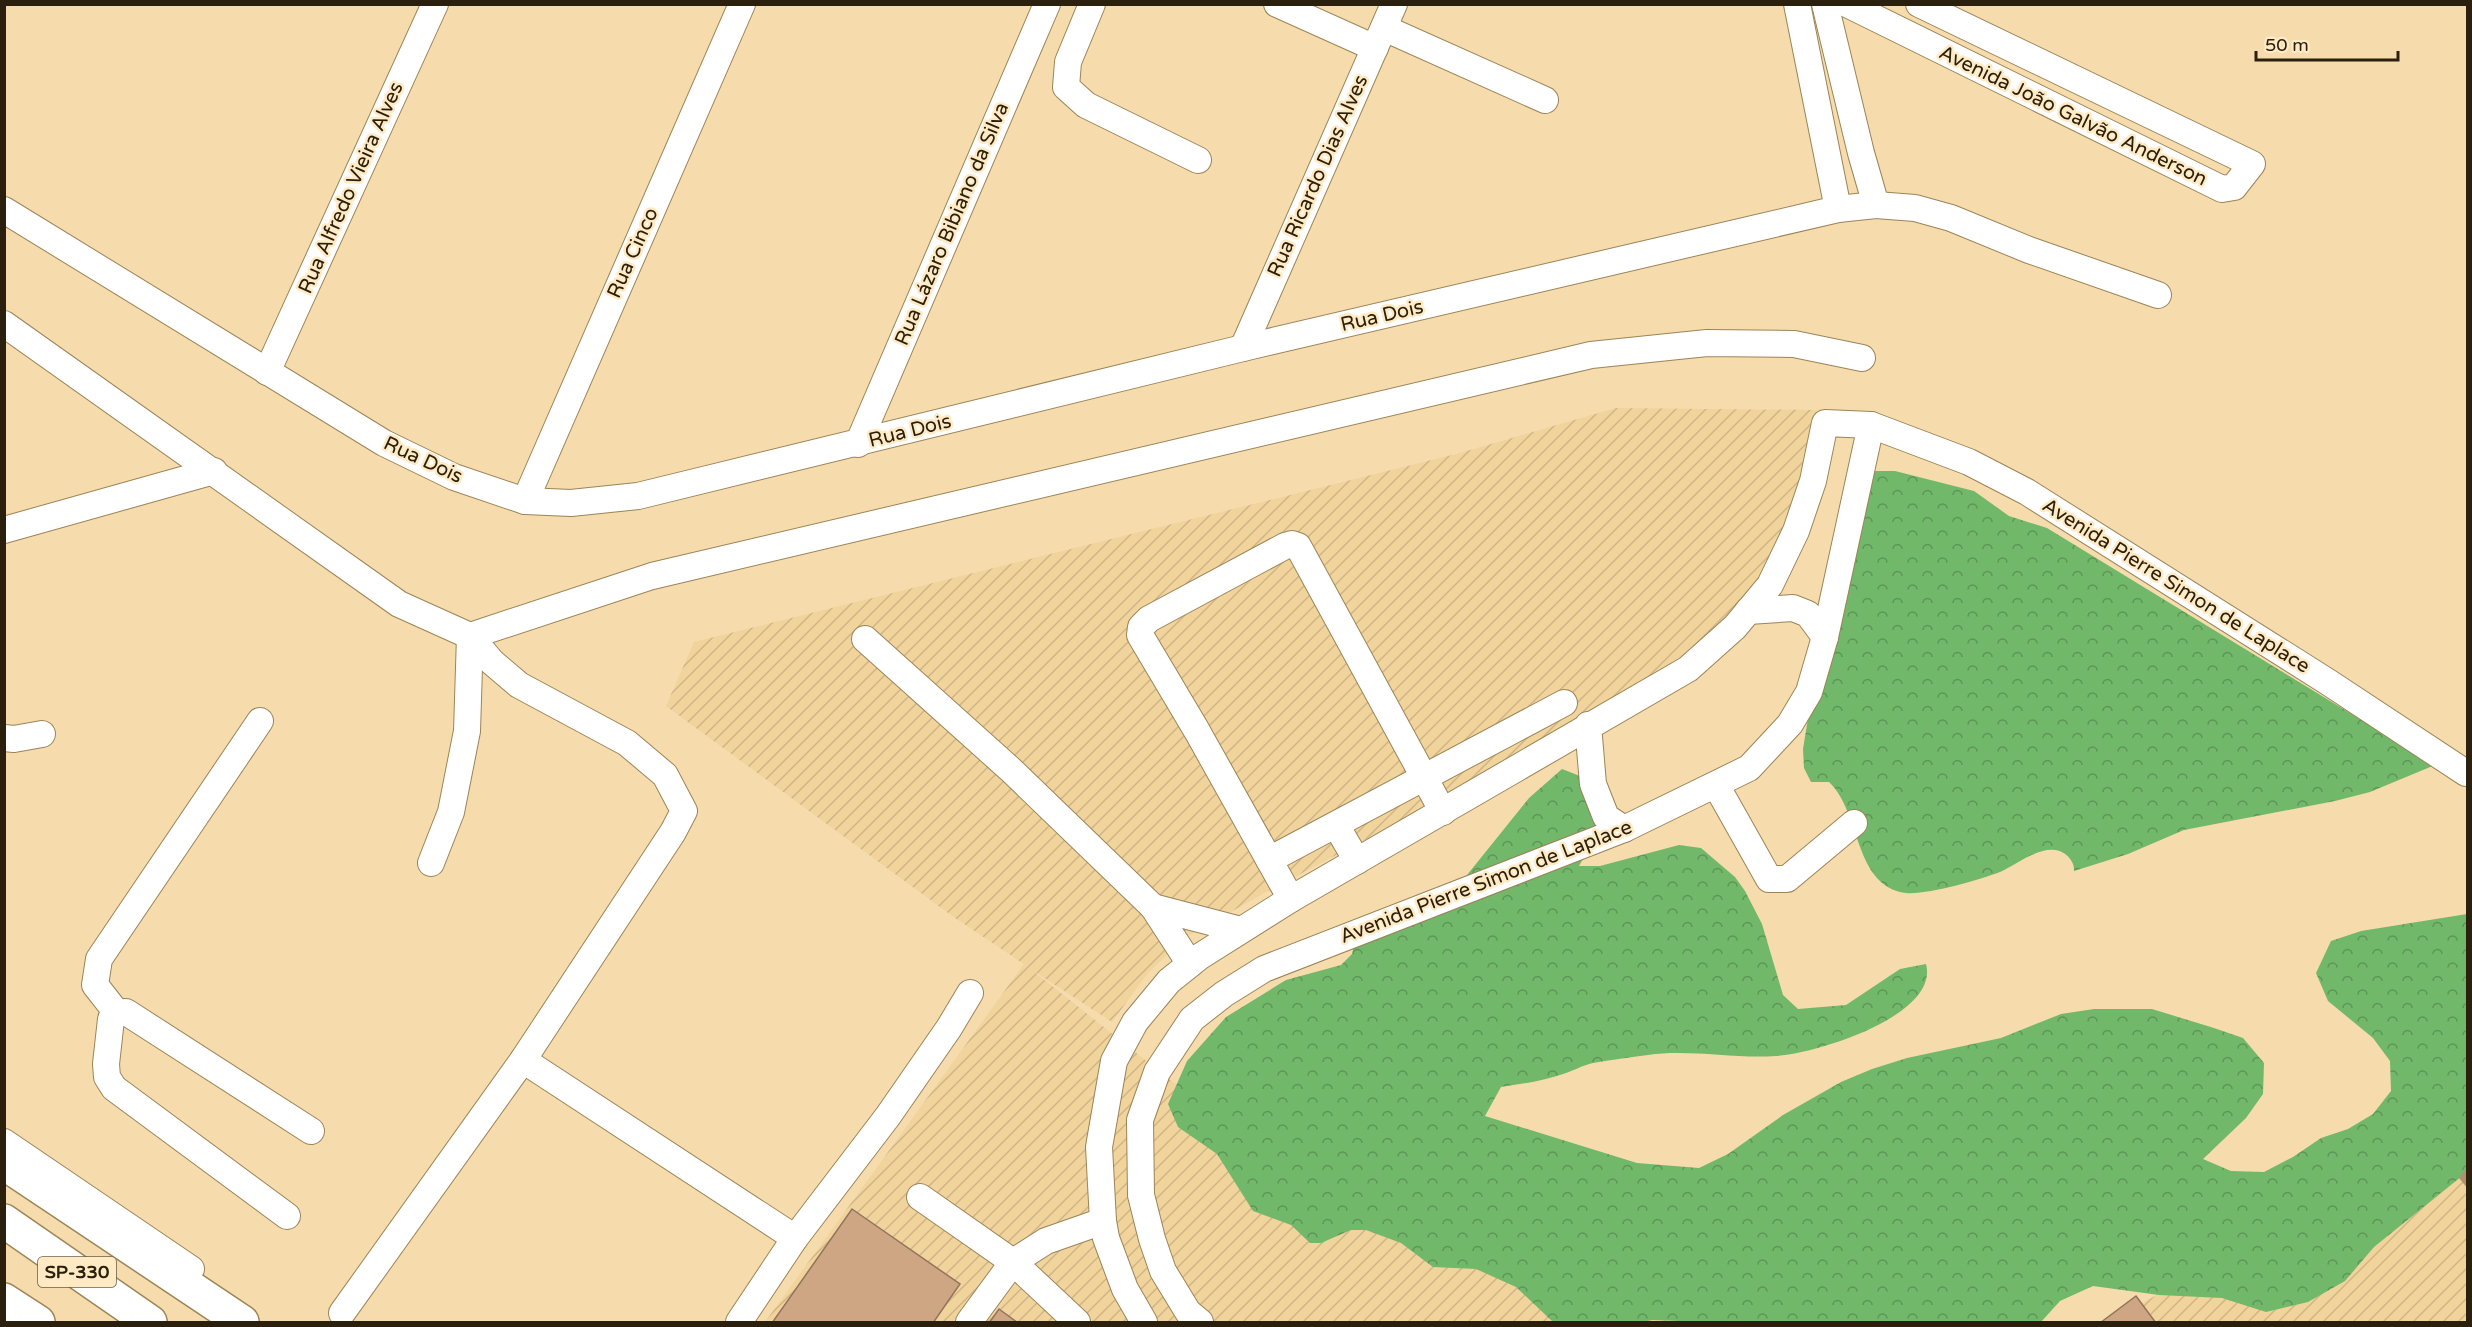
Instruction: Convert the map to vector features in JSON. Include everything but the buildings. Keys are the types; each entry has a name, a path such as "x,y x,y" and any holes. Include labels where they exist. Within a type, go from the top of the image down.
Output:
{"highway":[{"path":"4,1163 243,1323"},
{"name":"SP-330","path":"4,1221 150,1323"},
{"path":"4,1300 38,1323"}],"street":[{"name":"Rua Alfredo Vieira Alves","path":"267,372 435,4"},
{"name":"Rua Cinco","path":"525,501 742,4"},
{"name":"Rua Lázaro Bibiano da Silva","path":"858,444 1047,4"},
{"path":"1092,4 1068,62 1066,87 1086,105 1198,160"},
{"path":"1277,4 1379,38 1545,100"},
{"name":"Rua Ricardo Dias Alves","path":"1243,348 1394,4"},
{"path":"1797,4 1838,209"},
{"path":"1825,4 1876,206"},
{"name":"Avenida João Galvão Anderson","path":"1847,4 2222,189 2234,187 2252,164 1919,4"},
{"name":"Rua Dois","path":"4,210 384,443 454,477 525,501 571,504 638,496 1243,348 1838,209 1876,206 1915,208 1952,218 2029,250 2158,295"},
{"path":"4,324 399,604 470,636 492,662 519,684 627,744 665,775 684,811 673,832 523,1060 342,1313"},
{"path":"470,636 652,576 1591,355 1707,343 1794,344 1862,358"},
{"name":"Avenida Pierre Simon de Laplace","path":"1144,1323 1125,1289 1106,1238 1099,1147 1114,1061 1135,1022 1169,981 1241,930 1588,725 1688,669 1735,627 1770,585 1796,531 1813,481 1825,423 1871,425 1969,462 2027,492 2318,676 2466,773"},
{"name":"Avenida Pierre Simon de Laplace","path":"1200,1323 1188,1312 1163,1271 1141,1195 1140,1120 1157,1072 1192,1019 1224,994 1264,969 1624,829 1749,768 1790,723 1809,692 1825,637 1871,425"},
{"path":"4,530 214,471"},
{"path":"1291,899 1197,731 1140,635 1141,627 1149,619 1275,551 1292,544 1298,546 1443,812"},
{"path":"1748,611 1793,608 1808,614 1825,637"},
{"path":"431,863 451,812 467,731 470,636"},
{"path":"865,639 1011,770 1153,907 1190,964"},
{"path":"1269,860 1564,703"},
{"path":"117,1013 95,985 99,959 260,721"},
{"path":"1588,725 1593,784 1606,817 1624,829"},
{"path":"4,738 14,739 42,734"},
{"path":"1502,736 1518,767"},
{"path":"1716,785 1769,879 1787,879 1854,823"},
{"path":"1336,825 1357,861"},
{"path":"1153,907 1241,930"},
{"path":"739,1323 795,1238 888,1116 949,1028 970,993"},
{"path":"287,1216 114,1088 107,1077 106,1064 111,1019 117,1013 126,1012 311,1131"},
{"path":"1135,1022 1175,1043"},
{"path":"523,1060 795,1238"},
{"path":"4,1142 189,1267 243,1323"},
{"path":"920,1197 1013,1262 1077,1323"},
{"path":"969,1323 1013,1262 1046,1241 1103,1221"}],"shaded area":[{"path":"1616,408 1817,410 1791,514 1760,575 1728,626 1595,718 1268,891 1186,937 1148,973 1112,1022 1032,970 1280,1167 1943,1322 765,1322 1024,964 955,918 666,706 694,642 1456,454"},
{"path":"2467,1127 2467,1322 2107,1322"}],"green space":[{"path":"1875,471 1895,471 1974,491 2009,516 2047,528 2435,765 2370,792 2335,801 2184,830 2128,854 2074,871 2073,864 2066,854 2048,850 2033,854 2000,872 1953,886 1915,893 1906,893 1889,887 1876,877 1867,863 1840,795 1829,782 1811,782 1804,768 1803,749 1820,645 1861,480"},
{"path":"1562,769 1580,776 1598,810 1593,841 1579,866 1600,866 1679,845 1701,848 1735,877 1745,891 1762,924 1783,995 1798,1009 1846,1005 1900,969 1926,964 1925,983 1914,1000 1895,1015 1844,1040 1794,1054 1776,1056 1663,1053 1593,1063 1548,1079 1501,1087 1485,1116 1637,1163 1699,1168 1728,1154 1783,1115 1841,1082 1872,1069 1907,1058 2001,1038 2061,1014 2094,1009 2152,1009 2243,1038 2264,1063 2263,1094 2246,1118 2203,1159 2231,1171 2264,1172 2293,1157 2321,1138 2348,1129 2373,1114 2391,1091 2390,1061 2373,1038 2328,1001 2316,973 2331,941 2361,931 2467,914 2467,1172 2374,1247 2345,1281 2308,1302 2266,1312 2222,1298 2159,1295 2093,1286 2060,1301 2041,1322 1652,1320 1553,1322 1516,1287 1476,1269 1433,1267 1401,1243 1366,1230 1351,1230 1321,1243 1310,1243 1291,1225 1253,1211 1217,1154 1178,1127 1168,1104 1187,1061 1226,1017 1286,980 1341,965 1352,954 1356,936 1463,880 1529,798"}]}
